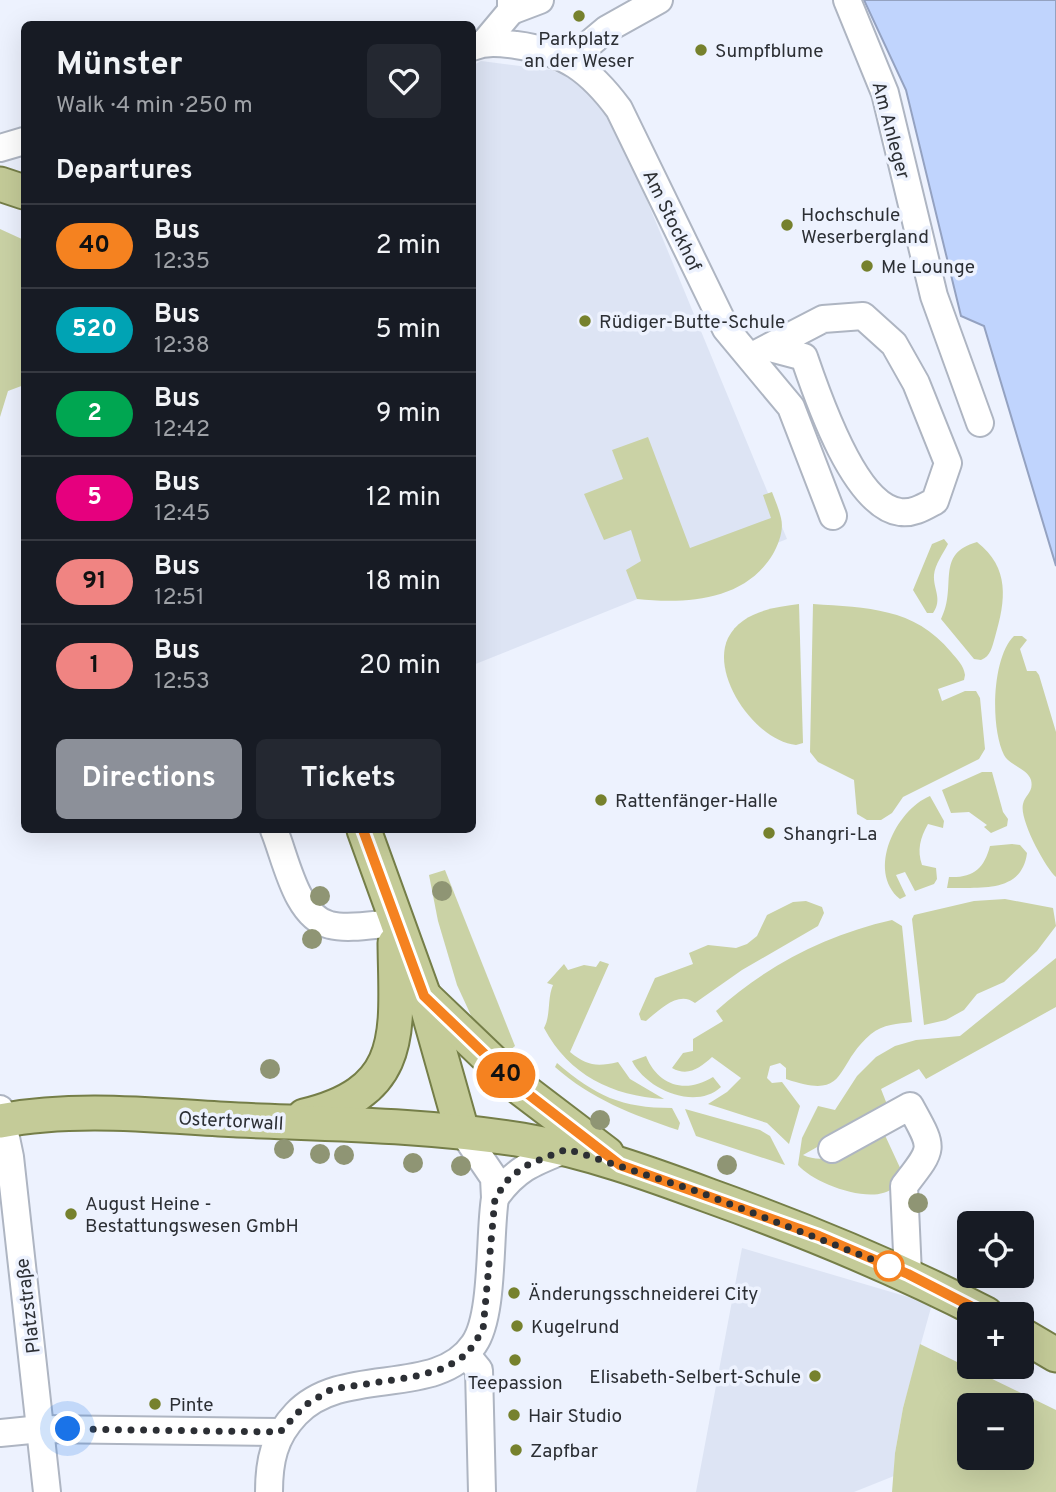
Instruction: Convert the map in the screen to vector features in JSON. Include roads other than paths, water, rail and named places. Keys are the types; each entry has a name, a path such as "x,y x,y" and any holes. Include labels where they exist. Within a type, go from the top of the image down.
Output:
{"main road":[{"path":"364,833 424,996 462,1132"},
{"path":"278,1122 342,1105 366,1089 379,1074 388,1057 396,1026 395,923"},
{"path":"424,996 519,1087 620,1165"},
{"name":"Ostertorwall","path":"1,1117 104,1114 462,1132 567,1149 783,1223 908,1274 963,1302"},
{"path":"1034,1342 1056,1355"}],"street":[{"path":"479,44 511,5 540,0"},
{"path":"570,60 607,29 659,0"},
{"name":"Am Anleger","path":"847,0 885,93 934,296 980,422"},
{"name":"Am Stockhof","path":"479,44 533,47 570,60 598,82 619,110 726,328 760,352 791,407 833,516"},
{"path":"0,148 21,142"},
{"path":"863,316 894,344 916,383 948,463 935,501 915,511 898,512 868,492 838,440 804,357 760,352 823,319 863,316"},
{"path":"275,833 302,901 315,919 332,926 395,923"},
{"path":"832,1149 909,1106 929,1141 929,1155 904,1186 908,1274"},
{"name":"Platzstraße","path":"1,1117 47,1492"},
{"path":"269,1492 272,1455 280,1432 304,1406 332,1389 413,1377 445,1368 467,1354 483,1330 495,1198 494,1178 462,1132"},
{"path":"495,1198 510,1177 520,1170 567,1149"},
{"path":"467,1354 479,1370 482,1492"},
{"path":"0,1433 41,1429 280,1432"}],"water":[{"path":"864,0 1056,0 1056,566 984,326 961,316 906,90"}],"place":[{"name":"Parkplatz an der Weser","path":"579,16"},
{"name":"Sumpfblume","path":"701,50"},
{"name":"Hochschule Weserbergland","path":"787,225"},
{"name":"Me Lounge","path":"867,266"},
{"name":"Rüdiger-Butte-Schule","path":"585,321"},
{"name":"Rattenfänger-Halle","path":"601,800"},
{"name":"Shangri-La","path":"769,833"},
{"name":"August Heine - Bestattungswesen GmbH","path":"71,1214"},
{"name":"Änderungsschneiderei City","path":"514,1293"},
{"name":"Kugelrund","path":"517,1326"},
{"name":"Teepassion","path":"515,1360"},
{"name":"Elisabeth-Selbert-Schule","path":"815,1376"},
{"name":"Pinte","path":"155,1404"},
{"name":"Hair Studio","path":"514,1415"},
{"name":"Zapfbar","path":"516,1450"}]}
